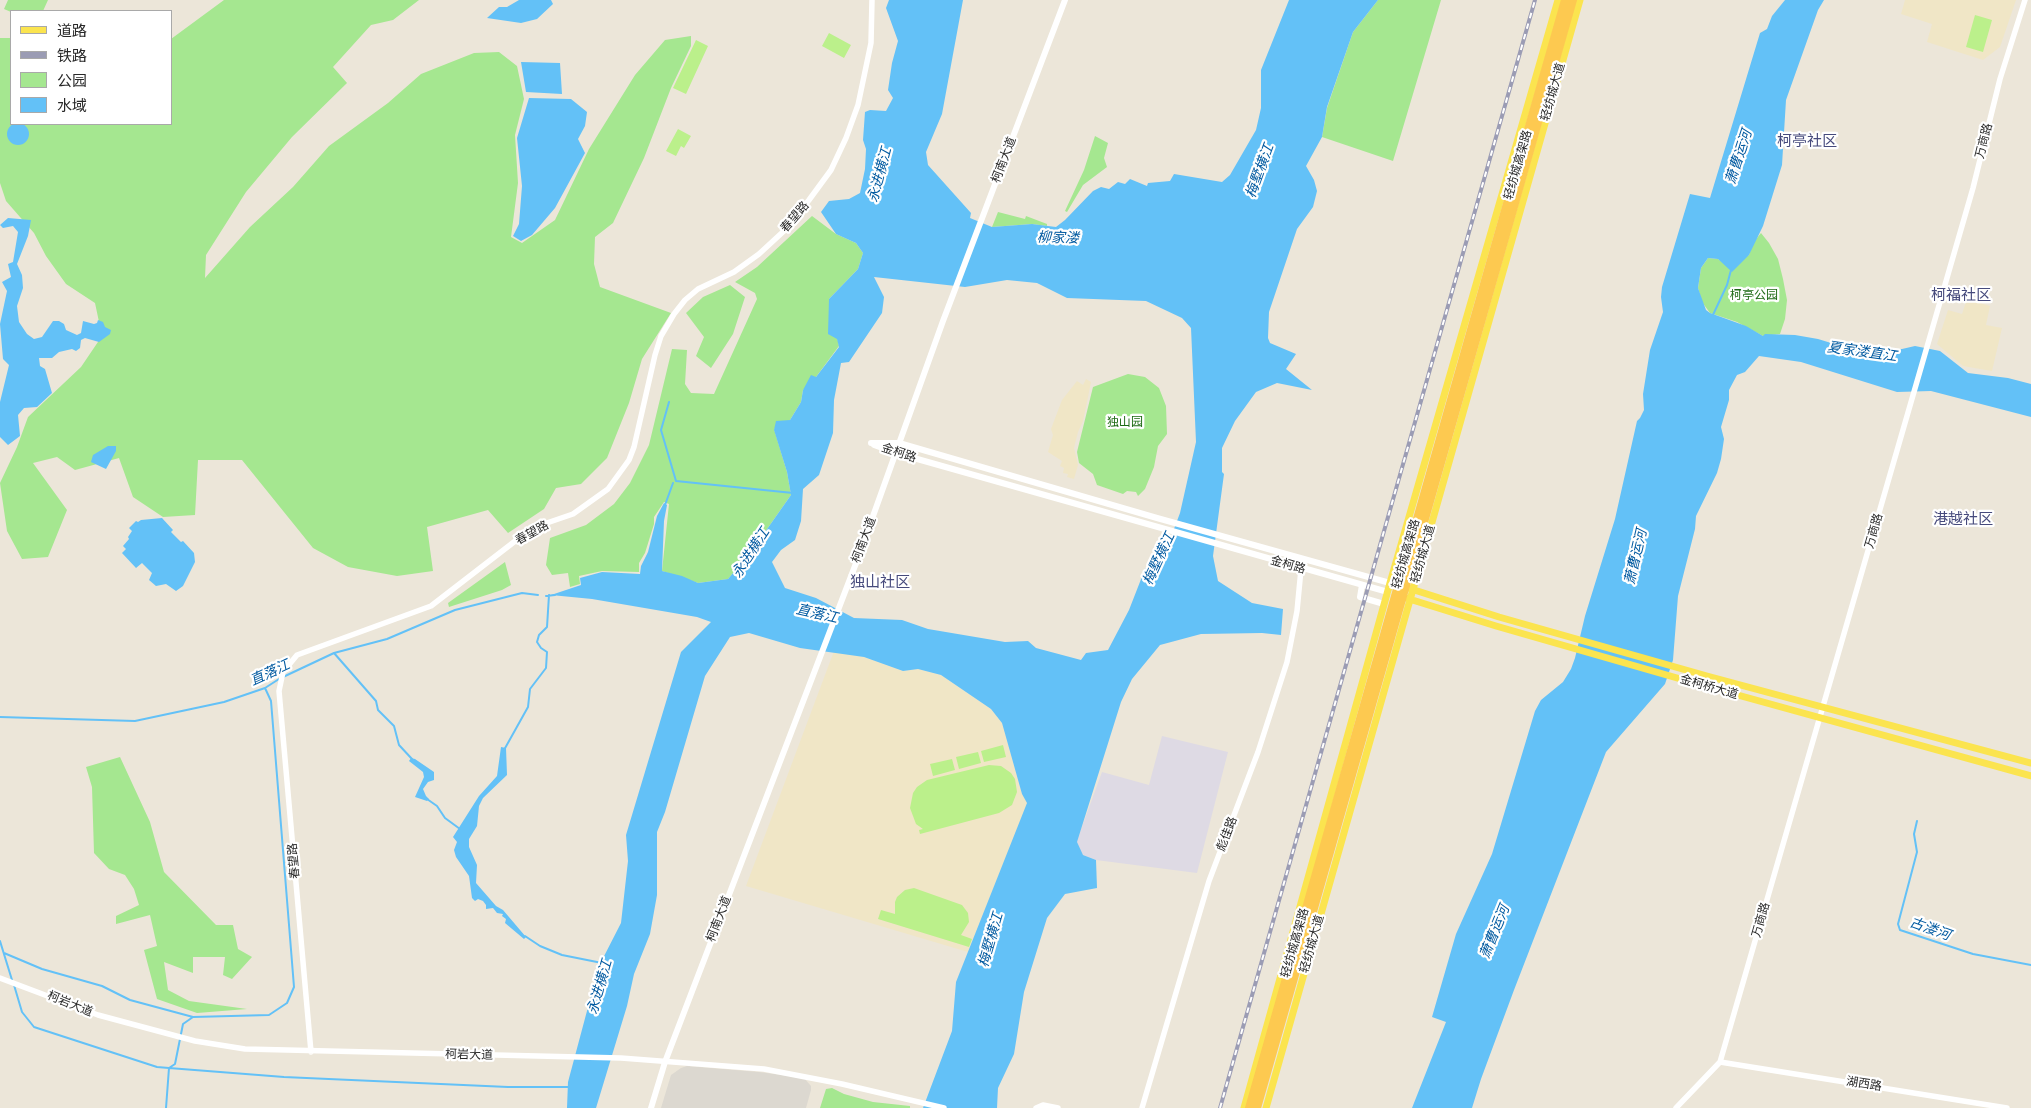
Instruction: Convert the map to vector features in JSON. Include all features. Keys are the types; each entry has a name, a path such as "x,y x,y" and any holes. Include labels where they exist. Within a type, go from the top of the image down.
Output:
{"highway":[{"name":"轻纺城高架路","path":"1248,1108 1564,0"},
{"name":"轻纺城高架路","path":"1257,1108 1573,0"}],"main road":[{"name":"柯南大道","path":"651,1108 665,1062 896,454 943,321 1065,0"},
{"name":"轻纺城大道","path":"1244,1108 1384,604 1558,0"},
{"name":"轻纺城大道","path":"1266,1108 1580,0"},
{"name":"金柯路","path":"1388,592 896,454 871,443 899,444 1390,583"},
{"name":"金柯桥大道","path":"1390,583 1556,634 2031,763"},
{"path":"1362,585 1360,597 1384,604"},
{"name":"金柯桥大道","path":"1388,592 1553,643 2031,776"}],"street":[{"name":"春望路","path":"311,1052 279,691 283,673 297,655 431,606 523,535 538,526 573,514 608,489 629,460 634,447 655,355 661,336 674,314 684,300 698,288 734,272 759,254 810,200 830,170 846,138 860,98 871,43 872,0"},
{"name":"万商路","path":"1720,1062 1973,188 2000,79 2025,0"},
{"name":"彪佳路","path":"1142,1108 1209,881 1258,752 1287,662 1297,611 1302,559"},
{"name":"柯岩大道","path":"0,978 98,1015 195,1041 245,1049 311,1052 574,1056 764,1069 842,1084 944,1108"},
{"path":"1676,1108 1720,1062"},
{"name":"湖西路","path":"1720,1062 2007,1108"},
{"path":"1036,1108 1043,1105 1058,1108"}],"shaded area":[{"path":"1905,0 2016,0 2000,47 1983,60 1927,42 1932,24 1901,14"},
{"path":"1967,299 1990,306 1986,325 2002,328 1992,371 1963,366 1937,344 1948,310 1962,314"},
{"path":"1086,379 1091,382 1083,421 1074,448 1078,465 1074,479 1067,477 1068,474 1063,473 1064,468 1060,466 1062,461 1048,452 1053,435 1051,429 1062,400 1077,381 1083,385"},
{"path":"834,651 864,657 903,671 918,669 941,675 991,709 1002,723 1022,794 1028,803 968,952 746,886"},
{"path":"1162,736 1228,752 1197,873 1096,860 1083,855 1076,843 1102,772 1149,785"},
{"path":"687,1066 804,1078 811,1086 811,1090 806,1108 661,1108 671,1075"}],"green space":[{"path":"8,0 48,0 43,10 10,10 10,12 4,9"},
{"path":"224,0 419,0 393,20 371,25 333,67 347,83 292,137 246,192 206,255 205,278 250,227 293,187 329,146 388,103 421,74 474,53 499,52 517,66 524,99 515,135 518,183 511,237 522,243 555,220 589,149 635,75 665,40 691,36 691,46 671,88 644,158 613,223 595,237 594,264 600,287 671,313 642,359 629,403 607,458 581,484 556,488 544,509 508,533 488,510 427,527 433,571 397,576 348,567 313,548 242,460 198,460 195,515 163,517 133,497 119,458 75,470 57,457 33,463 67,510 48,557 22,559 7,531 0,483 17,447 28,417 81,367 102,336 95,303 66,284 46,256 34,233 6,201 0,183 0,38 10,38 10,125 172,125 172,38"},
{"path":"1378,0 1441,0 1393,161 1322,137 1327,108 1353,32"},
{"path":"1975,15 1992,20 1983,52 1966,47"},
{"path":"829,33 851,45 844,58 822,46"},
{"path":"696,40 708,46 686,94 673,88"},
{"path":"678,129 691,136 684,148 681,146 676,156 666,151"},
{"path":"1095,136 1108,143 1104,158 1107,167 1083,185 1067,212 1065,211 1084,170"},
{"path":"998,212 1025,219 1026,216 1047,224 1047,226 1032,224 992,227"},
{"path":"812,216 836,234 856,243 863,253 858,269 829,299 839,346 816,377 803,390 801,402 790,420 774,429 787,472 791,495 753,549 728,579 698,583 662,571 669,504 664,502 654,517 654,524 645,553 639,563 639,572 602,571 579,576 580,584 570,587 568,573 552,575 546,565 550,538 586,525 614,504 630,483 649,445 672,349 687,350 685,384 691,393 714,394 757,299 755,293 735,282 757,267"},
{"name":"柯亭公园","path":"1761,233 1778,259 1787,300 1785,319 1780,334 1763,336 1737,322 1710,313 1702,302 1698,288 1701,268 1708,258 1718,259 1728,266 1749,255 1753,243"},
{"path":"730,285 745,297 733,334 711,368 696,356 704,337 686,313 703,297"},
{"name":"独山园","path":"1128,374 1145,377 1159,388 1166,406 1167,434 1158,446 1154,467 1145,489 1138,496 1136,492 1127,491 1123,494 1097,485 1093,474 1079,463 1077,452 1093,387"},
{"path":"505,562 511,585 502,590 449,607 448,603"},
{"path":"1003,745 1006,757 984,762 981,751"},
{"path":"978,752 981,763 959,769 956,757"},
{"path":"120,757 150,822 164,872 216,925 233,925 238,949 252,957 232,979 223,975 225,957 193,957 193,973 164,962 168,990 189,1001 247,1009 197,1013 157,999 144,950 157,946 150,915 116,924 116,916 139,905 134,889 125,875 109,869 94,853 92,787 86,767"},
{"path":"952,759 955,770 933,776 930,764"},
{"path":"989,765 1001,766 1011,773 1015,779 1017,792 1012,805 999,813 920,834 919,830 923,829 916,824 910,808 913,793 917,787 927,780"},
{"path":"914,888 962,905 968,913 969,922 961,935 972,939 969,947 878,919 881,910 895,914 897,897 905,890"},
{"path":"832,1088 844,1094 873,1102 910,1106 910,1108 820,1108 826,1089"}],"water":[{"path":"519,0 551,0 553,4 537,19 521,23 487,18 499,7 507,7"},
{"path":"889,0 963,0 942,114 926,152 928,165 971,213 970,218 992,227 1032,224 1056,227 1093,191 1101,187 1109,189 1118,182 1125,184 1130,179 1147,186 1148,183 1170,181 1174,174 1222,182 1230,175 1256,130 1261,108 1261,70 1289,0 1378,0 1353,32 1327,107 1322,137 1306,166 1314,180 1317,191 1313,207 1297,229 1269,312 1268,338 1270,343 1296,354 1286,369 1312,390 1277,383 1256,392 1235,421 1222,448 1222,472 1224,474 1213,556 1218,581 1252,603 1283,609 1281,635 1262,633 1201,634 1160,645 1132,679 1121,702 1077,842 1083,855 1096,860 1097,888 1065,894 1047,918 1024,992 1014,1054 998,1088 997,1108 923,1108 952,1031 956,982 1027,803 1022,794 1002,723 991,709 941,675 918,669 903,671 864,657 800,648 749,633 730,637 705,676 665,812 657,832 657,895 650,934 634,974 627,1006 596,1108 567,1108 568,1082 599,966 621,923 628,861 626,835 681,652 711,622 697,617 592,599 551,595 581,585 580,578 602,572 640,574 657,516 664,503 667,505 664,521 662,571 682,576 698,583 728,579 753,549 791,495 787,472 774,430 776,421 790,420 801,402 803,390 811,375 816,377 839,347 837,339 828,334 829,299 858,269 863,253 856,243 836,234 821,212 829,201 849,199 860,193 865,169 866,149 863,140 865,112 870,110 886,111 893,98 888,90 898,41 886,8","holes":["874,277 965,287 1007,280 1037,283 1067,298 1146,301 1182,318 1191,328 1196,442 1180,513 1169,542 1145,569 1129,610 1108,650 1086,653 1081,660 1036,648 1028,641 1005,642 928,629 902,620 854,618 816,598 785,588 772,562 781,550 795,540 801,521 803,489 819,475 833,433 834,400 841,363 849,362 882,313 884,297"]},
{"path":"1785,0 1824,0 1818,10 1786,100 1782,165 1763,226 1749,255 1732,272 1718,259 1708,258 1701,268 1698,288 1706,310 1746,326 1763,336 1765,334 1795,335 1818,339 1854,350 1902,349 1915,346 1940,351 1968,373 2008,378 2031,384 2031,417 1931,391 1897,392 1801,362 1759,356 1745,372 1737,375 1729,390 1729,400 1721,427 1724,439 1717,473 1696,516 1695,529 1678,596 1673,660 1665,684 1606,752 1514,990 1472,1108 1412,1108 1446,1022 1432,1017 1456,934 1492,854 1535,711 1541,700 1563,682 1575,658 1585,616 1615,519 1637,421 1644,410 1643,394 1650,350 1663,312 1662,287 1690,194 1710,198 1760,33 1767,29 1772,16"},
{"path":"521,62 560,63 562,94 526,92"},
{"path":"529,98 571,99 587,112 585,126 578,139 585,153 555,208 532,235 521,241 513,236 519,224 522,186 517,138"},
{"path":"11,125 25,125 29,130 29,138 22,145 14,145 7,138 7,130"},
{"path":"8,218 31,220 28,236 17,264 22,275 23,288 17,306 19,322 27,334 34,339 42,337 53,321 59,321 64,324 66,330 77,335 81,333 83,321 94,324 98,320 111,330 110,334 99,342 85,338 81,340 80,348 76,351 72,349 59,352 52,358 39,358 40,366 45,369 52,393 37,407 24,408 18,415 20,436 8,445 0,437 0,402 9,365 3,359 0,324 7,291 2,282 11,277 8,264 13,262 18,232 13,226 3,228 0,225"},
{"path":"108,446 116,446 116,451 106,469 91,462 93,455"},
{"path":"162,518 173,530 171,532 194,553 195,562 183,586 176,591 166,584 156,586 149,580 152,573 142,563 136,568 122,553 126,549 123,546 129,539 128,537 132,531 129,528 136,521"},
{"path":"501,747 506,748 507,775 483,798 479,806 477,826 469,839 469,847 477,865 476,883 496,906 503,910 526,937 524,939 505,923 506,919 502,916 503,914 497,913 493,908 486,909 483,901 478,899 475,901 472,898 469,876 456,857 454,850 457,842 453,837 479,796 497,776"},
{"path":"411,758 434,772 434,780 428,782 423,789 429,799 427,801 415,797 424,777 423,772 409,761"}],"waterway":[{"path":"1712,317 1727,285 1731,270"},
{"path":"669,402 661,430 676,481 793,493"},
{"path":"665,505 673,483"},
{"name":"直落江","path":"283,677 334,653 387,639 455,610 522,593 538,595"},
{"path":"504,750 528,707 530,689 546,668 547,652 537,642 539,635 547,627 549,595"},
{"name":"直落江","path":"546,596 555,595"},
{"path":"334,653 376,701 378,710 394,726 399,745 412,759"},
{"name":"直落江","path":"0,717 135,721 224,702 265,688 279,679"},
{"path":"14,985 22,1012 34,1027 157,1067 169,1068 175,1064 183,1024 193,1017 269,1015 287,1003 294,987 271,701 265,688"},
{"path":"427,799 437,806 445,818 460,829"},
{"name":"古溇河","path":"1917,821 1914,834 1917,852 1898,924 1900,930 1973,954 2031,965"},
{"name":"永进横江","path":"525,936 540,946 562,955 602,963"},
{"path":"0,941 12,980"},
{"path":"4,953 42,969 102,986 130,1000 193,1017"},
{"path":"166,1108 169,1068 284,1077 508,1087 568,1087"}],"railway":[{"path":"1220,1108 1535,0"}],"district":[{"name":"柯亭社区","path":"1807,142"},
{"name":"柯福社区","path":"1961,296"},
{"name":"港越社区","path":"1963,520"},
{"name":"独山社区","path":"880,583"}],"water label":[{"name":"萧曹运河","path":"1739,157"},
{"name":"梅墅横江","path":"1260,171"},
{"name":"柳家溇","path":"1058,238"},
{"name":"夏家溇直江","path":"1862,352"},
{"name":"萧曹运河","path":"1636,557"},
{"name":"梅墅横江","path":"1159,559"},
{"name":"萧曹运河","path":"1495,932"},
{"name":"梅墅横江","path":"991,940"}]}
